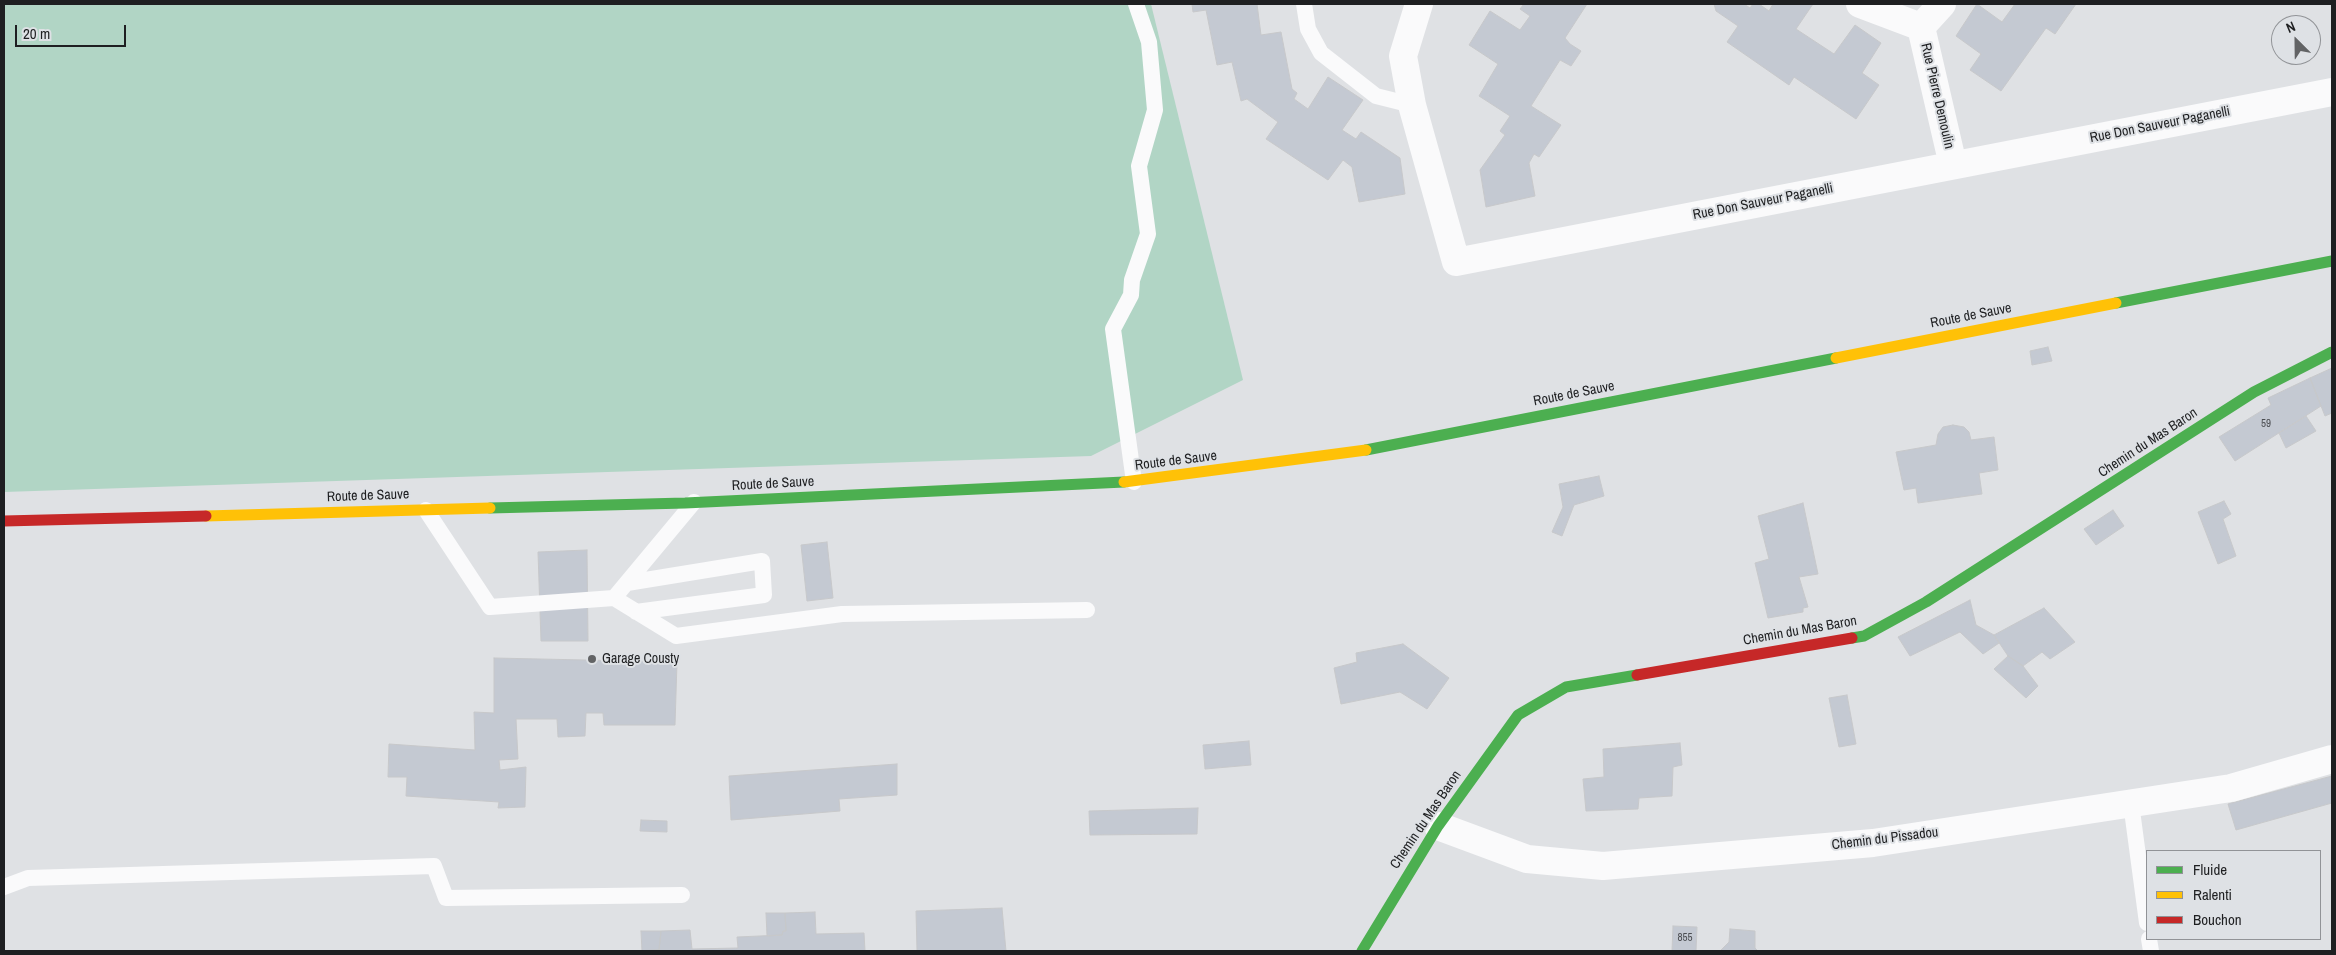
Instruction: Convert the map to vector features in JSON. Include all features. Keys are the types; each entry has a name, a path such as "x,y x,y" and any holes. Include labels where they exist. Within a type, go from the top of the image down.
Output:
{"main road":[{"name":"Route de Sauve","path":"4,521 694,502 1134,482 1350,453 2332,261"},
{"name":"Chemin du Mas Baron","path":"1362,951 1438,826 1518,714 1566,687 1864,636 1926,602 2254,392 2332,352"}],"street":[{"name":"Rue Don Sauveur Paganelli","path":"1419,4 1403,56 1412,105 1456,262 2332,92"},
{"name":"Rue Pierre Demoulin","path":"1860,4 1921,27"},
{"name":"Rue Pierre Demoulin","path":"1921,27 1942,4"},
{"name":"Rue Pierre Demoulin","path":"1921,27 1953,165"},
{"name":"Chemin du Pissadou","path":"1438,826 1527,859 1603,866 1873,843 2231,788 2332,759"}],"lane":[{"path":"1134,482 1113,329 1132,295 1132,280 1148,234 1139,166 1155,110 1149,42 1136,4"},
{"path":"1304,4 1308,29 1321,53 1376,96 1412,105"},
{"path":"614,598 694,502"},
{"path":"426,510 490,607 614,598 676,636 842,614 1087,610"},
{"path":"627,583 762,561 764,595 636,612"},
{"path":"2131,803 2146,916"},
{"path":"4,887 28,878 434,866 446,898 682,895"}],"green space":[{"path":"4,4 1151,4 1243,380 1091,456 4,492"}],"building":[{"path":"1192,4 1257,4 1261,35 1281,32 1292,89 1297,93 1294,99 1308,109 1328,77 1363,100 1342,130 1356,139 1361,132 1400,158 1405,194 1359,202 1352,167 1343,160 1328,180 1266,139 1278,122 1247,99 1241,101 1232,62 1217,65 1206,10 1193,12"},
{"path":"1524,4 1587,4 1565,38 1570,44 1581,51 1571,66 1560,60 1531,106 1561,125 1539,157 1534,154 1529,163 1535,196 1486,207 1480,170 1505,135 1500,131 1510,116 1479,96 1498,64 1469,45 1490,11 1520,30 1530,16 1520,9"},
{"path":"1714,4 1744,4 1750,8 1753,4 1759,4 1769,11 1773,4 1813,4 1796,29 1834,54 1855,25 1881,43 1862,73 1879,85 1856,119 1794,77 1789,85 1727,42 1738,26 1716,11"},
{"path":"1977,4 2002,22 2015,4 2076,4 2055,34 2046,28 2001,91 1970,70 1981,54 1956,36"},
{"path":"2048,347 2052,361 2032,365 2030,351"},
{"path":"2332,368 2332,413 2325,416 2310,378"},
{"path":"2310,378 2321,406 2235,461 2219,437 2271,405 2268,398"},
{"path":"2306,416 2316,431 2286,448 2279,433"},
{"path":"1953,425 1964,427 1969,432 1971,440 1994,437 1998,470 1979,473 1982,494 1918,503 1916,488 1904,490 1896,452 1936,445 1938,434 1943,427"},
{"path":"1599,476 1604,496 1574,505 1562,536 1552,532 1563,507 1559,484"},
{"path":"2224,501 2231,514 2223,519 2236,556 2218,564 2198,512"},
{"path":"1803,503 1818,574 1799,577 1808,607 1803,608 1803,612 1768,618 1755,563 1769,559 1758,516"},
{"path":"2113,510 2124,526 2096,545 2084,529"},
{"path":"827,542 833,598 807,601 801,545"},
{"path":"587,550 588,641 541,641 538,552"},
{"path":"1970,600 1976,625 1994,635 1999,643 1983,654 1960,632 1910,656 1898,637"},
{"path":"2044,608 2075,642 2050,659 2042,652 2023,666 2008,656 1994,635"},
{"path":"1403,644 1449,678 1427,709 1400,692 1341,704 1334,668 1357,662 1356,653"},
{"path":"2008,656 2023,666 2038,686 2026,698 1994,669"},
{"path":"494,658 677,662 675,725 604,725 603,713 586,713 585,736 558,737 557,719 516,719 518,759 499,760 500,770 526,767 525,807 498,808 499,802 406,796 407,777 388,777 389,744 475,750 474,712 494,713"},
{"path":"1847,695 1856,744 1839,747 1829,698"},
{"path":"1249,741 1251,765 1205,769 1203,745"},
{"path":"1680,743 1682,765 1673,767 1672,796 1639,798 1638,809 1586,811 1583,779 1604,777 1603,749"},
{"path":"897,764 897,795 839,799 840,811 731,820 729,776"},
{"path":"2332,776 2332,803 2236,830 2228,804"},
{"path":"1198,808 1197,834 1090,835 1089,811"},
{"path":"641,820 667,821 667,832 640,831"},
{"path":"1002,908 1006,951 917,951 916,911"},
{"path":"815,912 816,934 864,933 865,951 632,951 659,950 661,931 690,930 692,949 738,948 737,937 782,935 783,931 786,931 785,913"},
{"path":"766,913 785,913 786,931 783,931 782,935 767,936"},
{"path":"1673,926 1697,927 1696,951 1672,951"},
{"path":"1730,929 1755,931 1755,948 1758,951 1720,951 1729,942"},
{"path":"641,931 661,931 659,950 642,951"}],"traffic: fast":[{"path":"2116,303 2332,261"},
{"path":"1852,638 1864,636 1926,602 2254,392 2332,352"},
{"path":"1366,450 1836,358"},
{"path":"490,508 685,503 1124,482"},
{"path":"1362,951 1438,826 1518,715 1566,687 1637,675"}],"traffic: slow":[{"path":"1836,358 2116,303"},
{"path":"1124,482 1366,450"},
{"path":"206,516 490,508"}],"traffic: jam":[{"path":"4,521 206,516"},
{"path":"1637,675 1852,638"}],"place":[{"name":"Garage Cousty","path":"592,659"}]}
